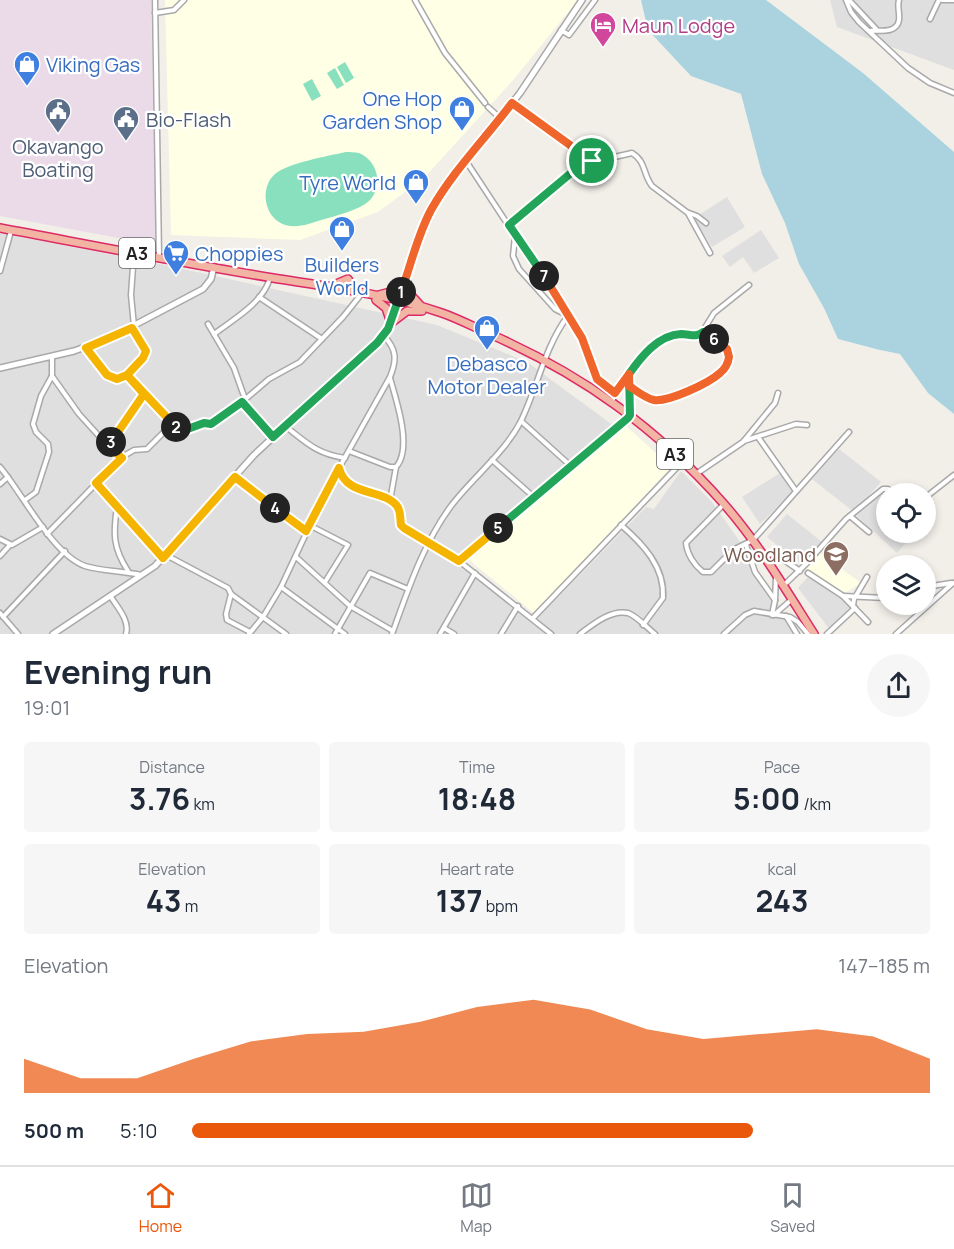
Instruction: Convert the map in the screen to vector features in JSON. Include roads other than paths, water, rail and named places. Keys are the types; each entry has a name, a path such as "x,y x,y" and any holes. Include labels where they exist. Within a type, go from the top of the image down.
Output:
{"highway":[{"name":"A3","path":"0,228 328,286 357,294"},
{"name":"A3","path":"272,277 298,285 376,298 471,324 544,359 613,397 630,415 683,461 724,504 753,540 814,634"},
{"path":"328,286 348,279 357,294"},
{"path":"406,279 394,291 376,298 386,308 390,323 407,311 422,309"},
{"path":"406,279 410,294 422,309"}],"street":[{"path":"155,0 159,257"},
{"path":"154,13 174,10 184,0"},
{"path":"415,0 445,53 500,118"},
{"path":"53,634 144,576 165,557 273,437 383,335 390,323 428,216 452,179 512,103 582,0"},
{"path":"561,30 569,35 595,0"},
{"path":"848,0 877,30"},
{"path":"848,0 855,18 918,76 954,93"},
{"path":"869,31 888,31 898,22 899,0"},
{"path":"930,19 940,0 954,0"},
{"path":"512,103 592,161"},
{"path":"509,225 577,168 592,161 628,153 636,155 652,186 688,213 706,223"},
{"path":"466,161 550,285 586,346 597,379 613,397 645,354 661,340 680,334 696,336 703,332 714,313 749,285"},
{"path":"688,213 710,254"},
{"path":"0,271 11,230"},
{"path":"516,235 513,256 519,269 555,309 567,315"},
{"path":"86,348 107,375 117,379 127,375 143,358 146,351 133,327 131,295 134,253"},
{"path":"0,368 86,348 133,327 203,289 211,279 214,267"},
{"path":"214,334 259,297 272,277"},
{"path":"127,375 172,424 182,431 204,423 211,424 244,401 269,379 300,362 322,339 357,294"},
{"path":"259,297 322,339"},
{"path":"296,557 350,606 393,633 408,589 429,541 452,506 511,436 520,421 555,335 567,315"},
{"path":"208,324 234,369 244,401 273,437"},
{"path":"629,386 650,399 662,400 710,381 728,362 729,352 721,343 703,332"},
{"path":"231,594 226,614 227,620 250,633 281,588 309,525 390,377 396,357 394,349 383,335"},
{"path":"25,500 36,492 49,452 48,444 36,432 33,424 41,396 52,376 52,356"},
{"path":"459,561 618,428 630,415 629,374"},
{"path":"52,376 79,414 122,458"},
{"path":"390,377 404,446 400,462 396,467 390,501"},
{"path":"743,442 775,403 778,393"},
{"path":"108,446 144,394"},
{"path":"520,421 572,467"},
{"path":"48,534 122,458 134,450 147,449 172,424"},
{"path":"696,474 743,442 796,424 807,425"},
{"path":"285,426 319,452 328,456 345,458"},
{"path":"724,504 687,540 687,550 698,568 707,573 733,550 753,540 849,432"},
{"path":"758,437 796,491"},
{"path":"349,451 390,467 396,467"},
{"path":"492,460 535,498"},
{"path":"533,618 683,461"},
{"path":"0,467 48,534 75,560 88,567 144,576"},
{"path":"339,468 342,476 356,488 390,501 399,511 401,525 459,561 551,634"},
{"path":"936,489 954,475"},
{"path":"0,484 8,477"},
{"path":"235,477 306,531"},
{"path":"96,483 165,557 222,584 230,590 231,594 286,634"},
{"path":"784,586 850,516 876,495"},
{"path":"117,507 115,543 128,572"},
{"path":"850,516 869,532"},
{"path":"309,525 348,545 325,582"},
{"path":"621,525 641,543 661,574 663,598 643,625"},
{"path":"0,556 10,545 16,544 43,527"},
{"path":"0,539 10,545"},
{"path":"746,545 755,572 775,600"},
{"path":"18,634 2,615 65,551"},
{"path":"764,556 774,553 800,571"},
{"path":"792,578 809,572 843,596 868,622"},
{"path":"335,634 370,573 408,589"},
{"path":"440,634 475,573"},
{"path":"773,615 776,574"},
{"path":"827,634 854,607 856,595 867,577"},
{"path":"936,585 953,582"},
{"path":"896,634 953,582"},
{"path":"281,588 345,634"},
{"path":"843,596 876,597"},
{"path":"111,597 128,628 126,634"},
{"path":"773,615 792,599"},
{"path":"501,634 518,606"},
{"path":"724,634 750,613 758,612 785,616 798,622 808,634"},
{"path":"580,634 617,613 626,613 655,634"},
{"path":"785,616 797,634"},
{"path":"444,628 454,634"}],"water":[{"path":"641,0 766,0 863,73 954,152 954,414 928,393 900,354 838,339 824,308 799,264 785,223 762,174 741,94 691,76 648,30"}],"place":[{"name":"Maun Lodge","path":"603,48"},
{"name":"Viking Gas","path":"27,87"},
{"name":"One Hop Garden Shop","path":"462,132"},
{"name":"Okavango Boating","path":"58,134"},
{"name":"Bio-Flash","path":"126,142"},
{"name":"Tyre World","path":"416,205"},
{"name":"Builders World","path":"342,252"},
{"name":"Choppies","path":"176,276"},
{"name":"Debasco Motor Dealer","path":"487,351"},
{"name":"Woodland","path":"836,577"}]}
